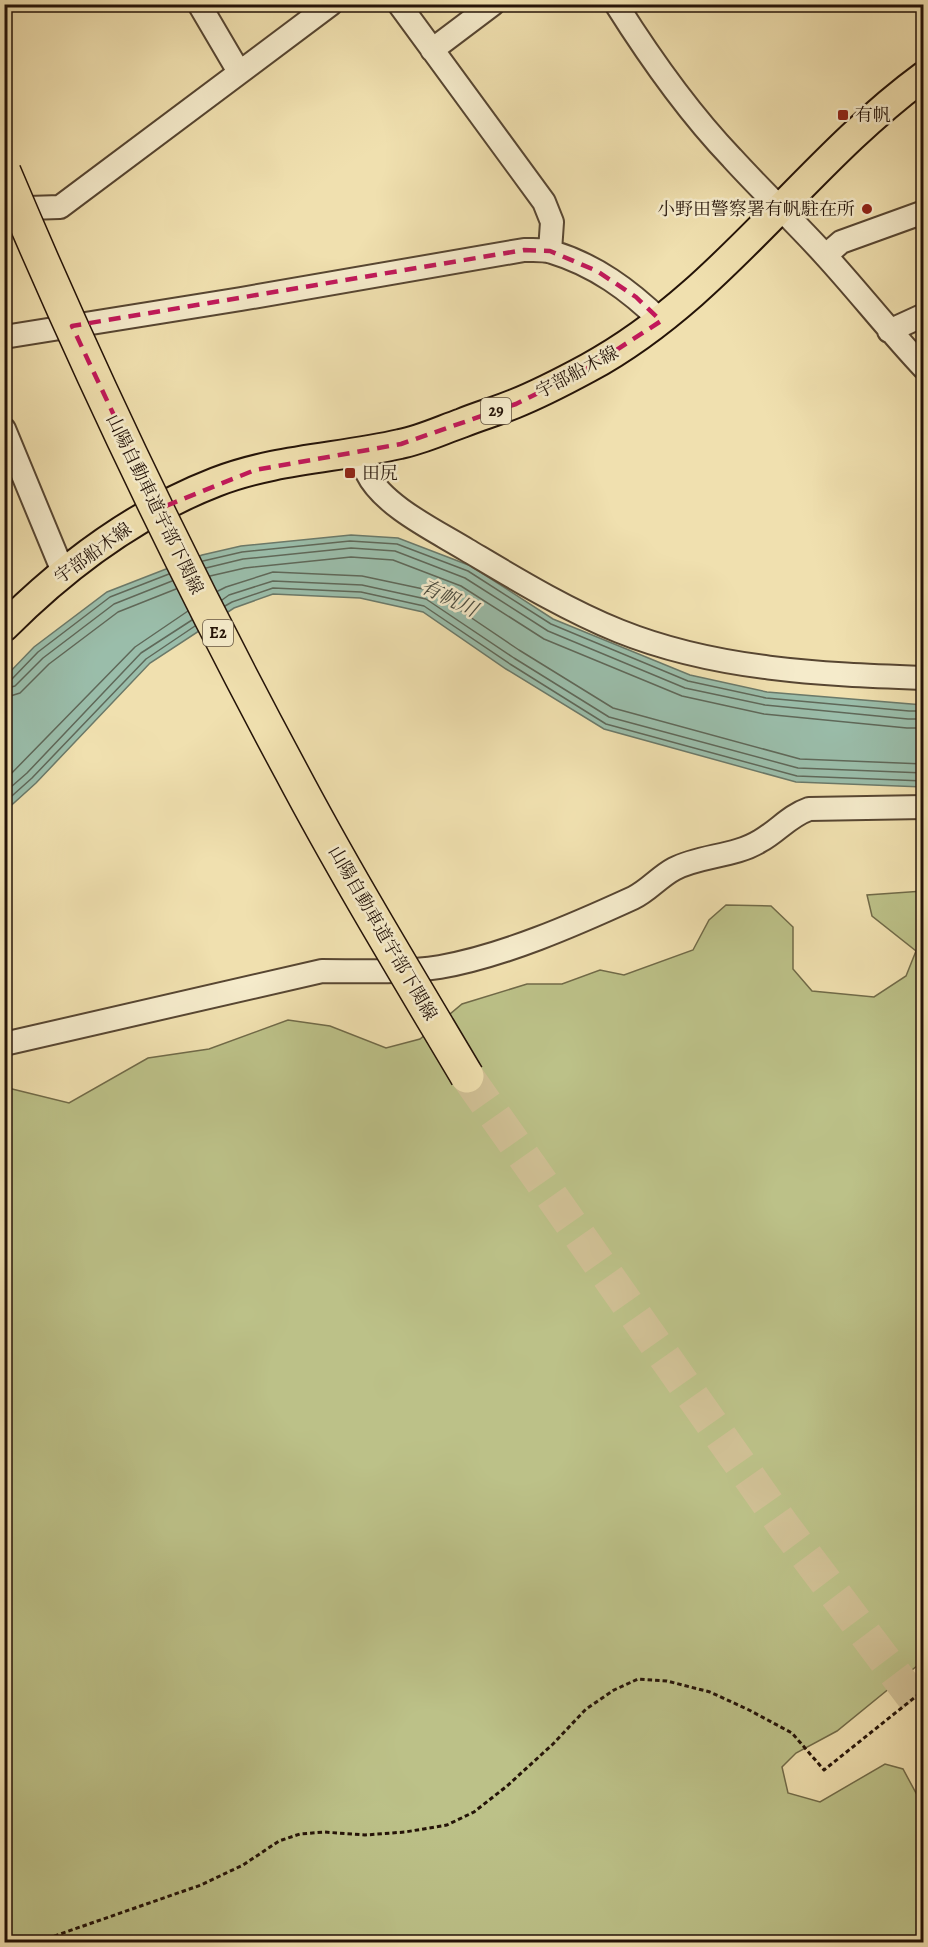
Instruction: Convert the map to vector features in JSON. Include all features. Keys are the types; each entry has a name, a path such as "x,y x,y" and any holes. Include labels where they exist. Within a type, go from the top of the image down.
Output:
{"highway":[{"name":"山陽自動車道宇部下関線","path":"4,172 114,420 220,636 303,794 384,937 467,1076"}],"main road":[{"name":"宇部船木線","path":"4,627 27,604 125,528 185,495 218,481 255,470 401,444 516,404 618,351 661,321 696,291 881,110 924,76"}],"street":[{"path":"199,4 239,72"},
{"path":"4,213 28,208 60,207 331,4"},
{"path":"399,4 544,202 552,222 550,251"},
{"path":"432,50 493,4"},
{"path":"616,4 687,105 731,158 826,255 889,331 924,368"},
{"path":"826,255 841,242 924,212"},
{"path":"4,337 524,250 550,251 597,271 636,297 661,321"},
{"path":"889,331 924,315"},
{"path":"4,429 64,574"},
{"path":"361,451 367,473 386,497 410,514 564,606 620,631 679,651 737,664 834,675 924,678"},
{"path":"4,1044 322,971 373,972 440,967 495,952 565,928 635,897 674,870 690,863 730,854 760,841 781,824 809,809 924,807"}],"path":[{"path":"40,1941 201,1885 243,1865 279,1841 300,1834 324,1832 365,1835 405,1832 447,1825 474,1812 507,1786 553,1744 586,1709 614,1690 638,1679 667,1681 710,1692 749,1710 792,1733 824,1770 924,1690"}],"highlighted area":[{"path":"524,250 550,251 597,271 636,297 661,321 590,367 516,404 401,444 255,470 158,509 72,326"}],"green space":[{"path":"923,891 923,1661 837,1731 796,1753 782,1767 788,1793 820,1802 885,1764 903,1769 923,1806 923,1942 5,1942 4,1087 69,1103 148,1058 209,1049 288,1020 330,1026 386,1048 420,1039 462,1004 527,984 562,984 600,970 624,975 693,950 709,920 726,905 771,906 793,927 793,969 812,991 874,997 906,976 916,951 872,916 867,895"}],"water":[{"name":"有帆川","path":"351,535 398,538 471,566 553,619 690,675 767,692 923,705 923,787 796,782 604,729 506,669 423,612 360,598 273,594 234,608 150,663 36,783 5,811 5,677 34,647 107,592 202,555 241,546"}],"tunnel":[{"path":"467,1076 783,1525 924,1712"}],"place":[{"name":"有帆","path":"843,115"},
{"name":"小野田警察署有帆駐在所","path":"867,209"},
{"name":"田尻","path":"350,473"}]}
